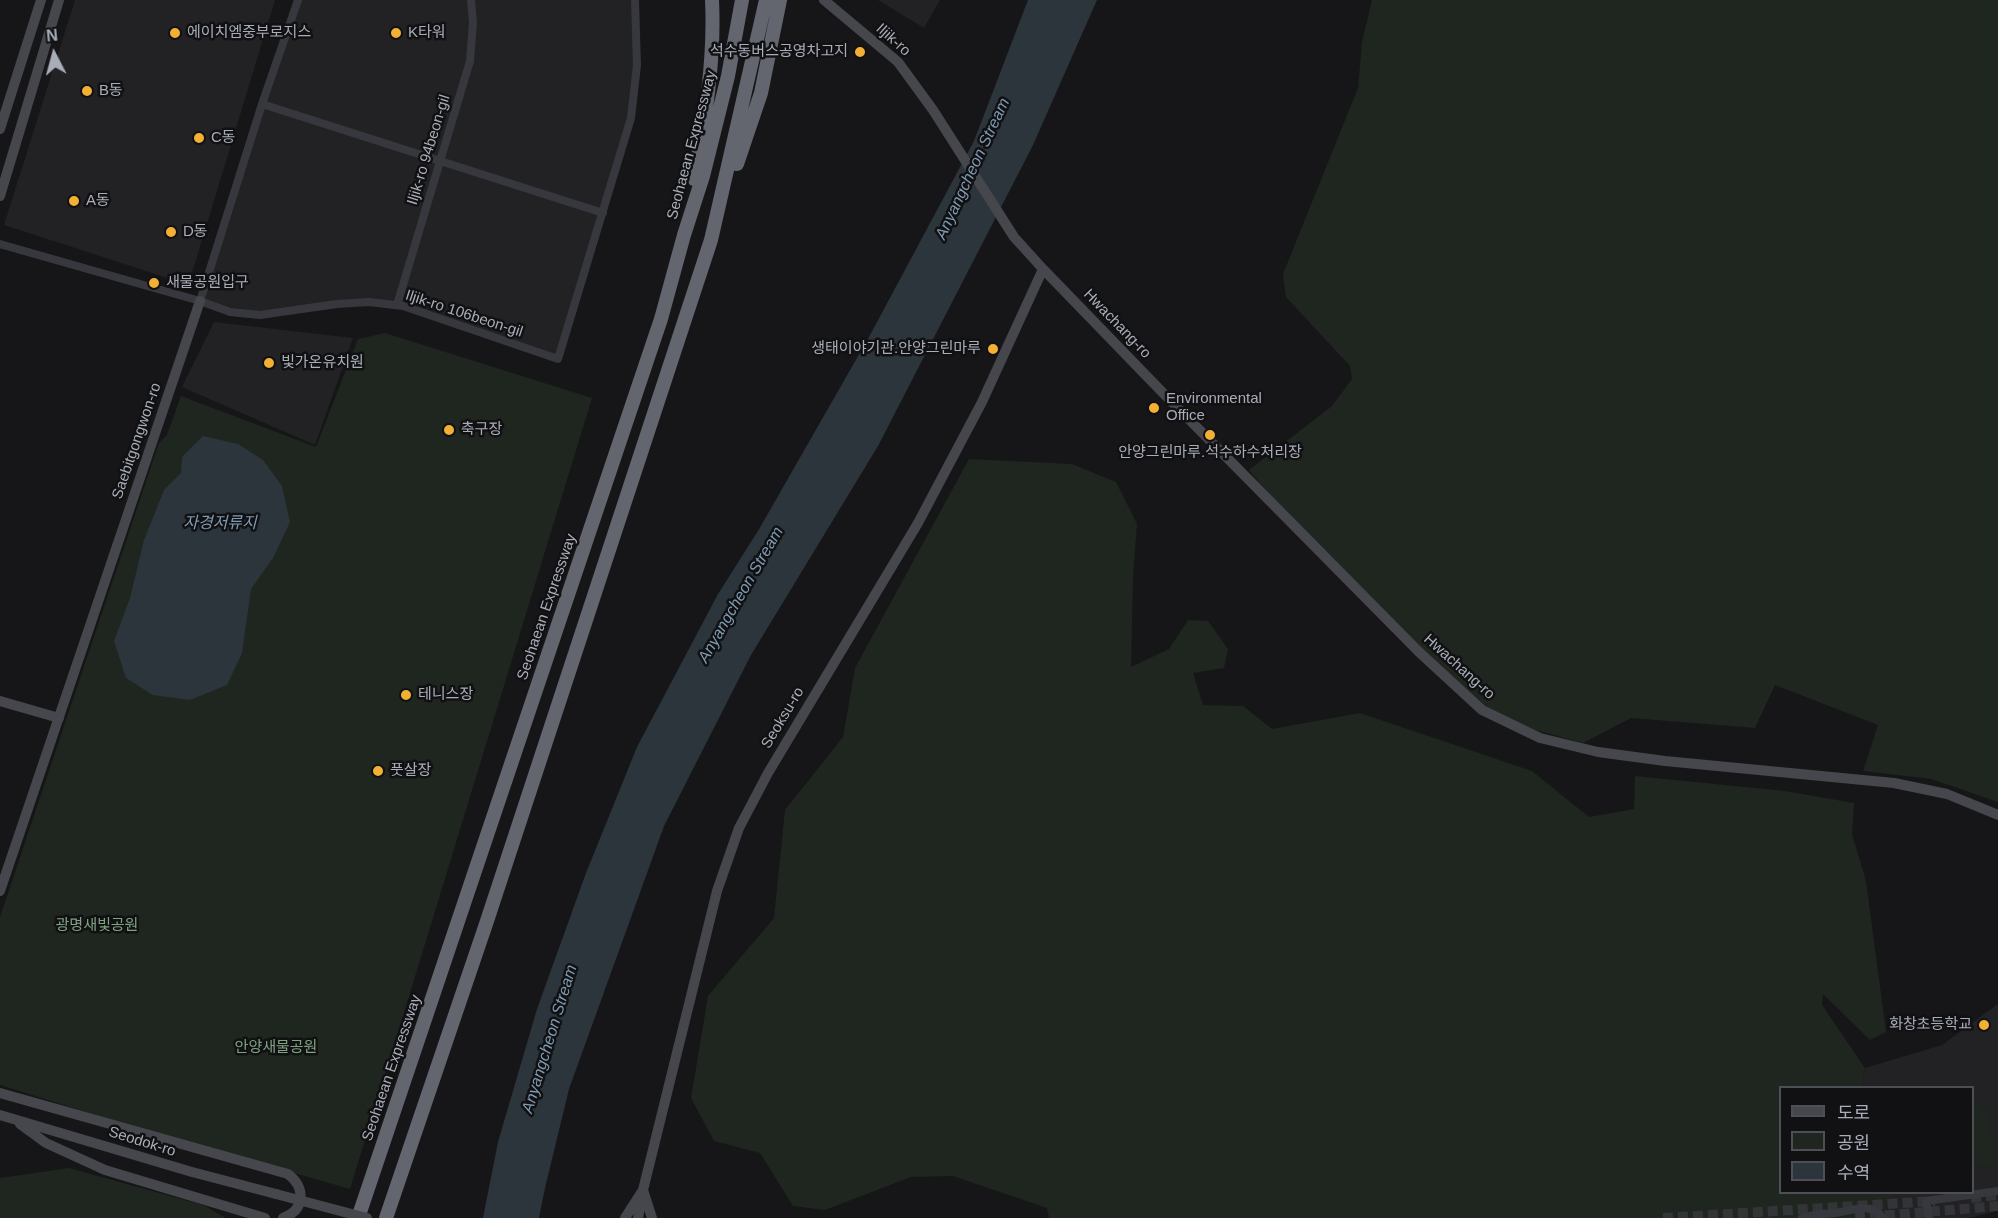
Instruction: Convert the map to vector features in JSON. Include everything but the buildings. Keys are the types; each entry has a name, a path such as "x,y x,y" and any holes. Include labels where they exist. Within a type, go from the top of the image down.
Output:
{"highway":[{"path":"684,235 711,77 714,28 712,0"},
{"name":"Seohaean Expressway","path":"358,1218 661,319 703,177 728,76 742,0"},
{"path":"711,240 766,0"},
{"path":"386,1218 487,921 761,93 780,0"}],"street":[{"path":"0,129 41,0"},
{"path":"0,195 59,0"},
{"name":"Saebitgongwon-ro","path":"0,891 200,301 262,104 298,0"},
{"name":"Iljik-ro 94beon-gil","path":"397,305 470,61 473,22 471,0"},
{"name":"Iljik-ro 106beon-gil","path":"0,244 200,301 230,312 260,315 337,304 369,302 403,306 558,359 631,118 637,65 635,0"},
{"name":"Iljik-ro","path":"824,0 898,62 933,110 1014,237 1043,269"},
{"path":"262,104 603,213"},
{"name":"Hwachang-ro","path":"1043,269 1411,644 1482,710 1540,738 1598,752 1665,761 1894,783 1947,794 1998,815"},
{"name":"Seoksu-ro","path":"638,1218 717,891 740,828 768,773 918,523 982,402 1043,269"},
{"path":"0,701 59,718"},
{"path":"0,1093 288,1174 295,1179 300,1202 292,1214 283,1218"},
{"name":"Seodok-ro","path":"0,1115 192,1172 367,1218"},
{"path":"12,1119 46,1143 105,1170 265,1218"},
{"path":"625,1218 643,1190"},
{"path":"643,1190 652,1218"},
{"path":"1929,1218 1926,1201 1998,1191"},
{"path":"1802,1218 1818,1213 1836,1213 1860,1208 1870,1208 1879,1212 1883,1218"},
{"path":"1860,1208 1861,1218"}],"shaded area":[{"path":"75,0 275,0 192,273 177,281 4,225"},
{"path":"298,0 635,0 637,65 631,118 558,359 403,306 369,302 260,315 230,312 200,301"},
{"path":"878,0 940,0 924,28"},
{"name":"빛가온유치원","path":"214,322 353,338 315,445 182,387"},
{"path":"1998,1004 1998,1210 1971,1218 1891,1218 1885,1205 1893,1194 1974,1194 1974,1086 1862,1086 1865,1068 1942,1045"}],"green space":[{"path":"1372,0 1998,0 1998,802 1931,779 1863,771 1878,725 1775,685 1755,728 1631,718 1583,743 1521,726 1484,706 1431,662 1285,513 1249,470 1332,406 1352,379 1350,366 1286,297 1283,274 1358,88 1362,42"},
{"path":"385,333 592,398 350,1189 134,1127 0,1085 0,917 159,443 167,435 181,396 316,447 358,339"},
{"path":"969,459 1072,464 1116,482 1137,524 1133,576 1131,667 1169,649 1188,620 1208,621 1228,649 1224,668 1193,673 1203,705 1243,706 1272,729 1360,713 1532,771 1589,817 1634,809 1635,776 1785,791 1854,803 1852,834 1866,881 1886,1032 1870,1040 1823,994 1822,1005 1865,1068 1862,1086 1779,1086 1779,1194 1893,1194 1885,1205 1891,1218 1049,1218 1047,1208 953,1176 911,1177 825,1210 793,1206 760,1153 714,1141 691,1098 708,996 774,918 785,810 843,737 855,668"},
{"path":"1974,1102 1982,1110 1987,1109 1995,1165 1974,1167"},
{"path":"69,1168 203,1205 226,1218 0,1218 0,1178"}],"water":[{"name":"Anyangcheon Stream","path":"1028,0 1097,0 1033,145 878,446 751,655 664,826 569,1089 539,1218 483,1218 498,1142 537,1009 586,873 637,747 718,594 758,531 869,337 974,141"},
{"name":"자경저류지","path":"203,436 238,444 263,460 282,486 290,522 273,558 251,589 242,653 227,685 190,700 153,695 126,678 114,641 130,598 144,540 164,490 181,473 182,457"}],"tunnel":[{"path":"1971,1198 1998,1195"},
{"path":"1663,1218 1935,1201"},
{"path":"1855,1218 1998,1206"}],"place":[{"name":"에이치엠중부로지스","path":"175,33"},
{"name":"K타워","path":"396,33"},
{"name":"석수동버스공영차고지","path":"860,52"},
{"name":"B동","path":"87,91"},
{"name":"C동","path":"199,138"},
{"name":"A동","path":"74,201"},
{"name":"D동","path":"171,232"},
{"name":"새물공원입구","path":"154,283"},
{"name":"생태이야기관.안양그린마루","path":"993,349"},
{"name":"빛가온유치원","path":"269,363"},
{"name":"Environmental Office","path":"1154,408"},
{"name":"축구장","path":"449,430"},
{"name":"안양그린마루.석수하수처리장","path":"1210,435"},
{"name":"테니스장","path":"406,695"},
{"name":"풋살장","path":"378,771"},
{"name":"화창초등학교","path":"1984,1025"}],"park label":[{"name":"광명새빛공원","path":"97,926"},
{"name":"안양새물공원","path":"276,1048"}]}
